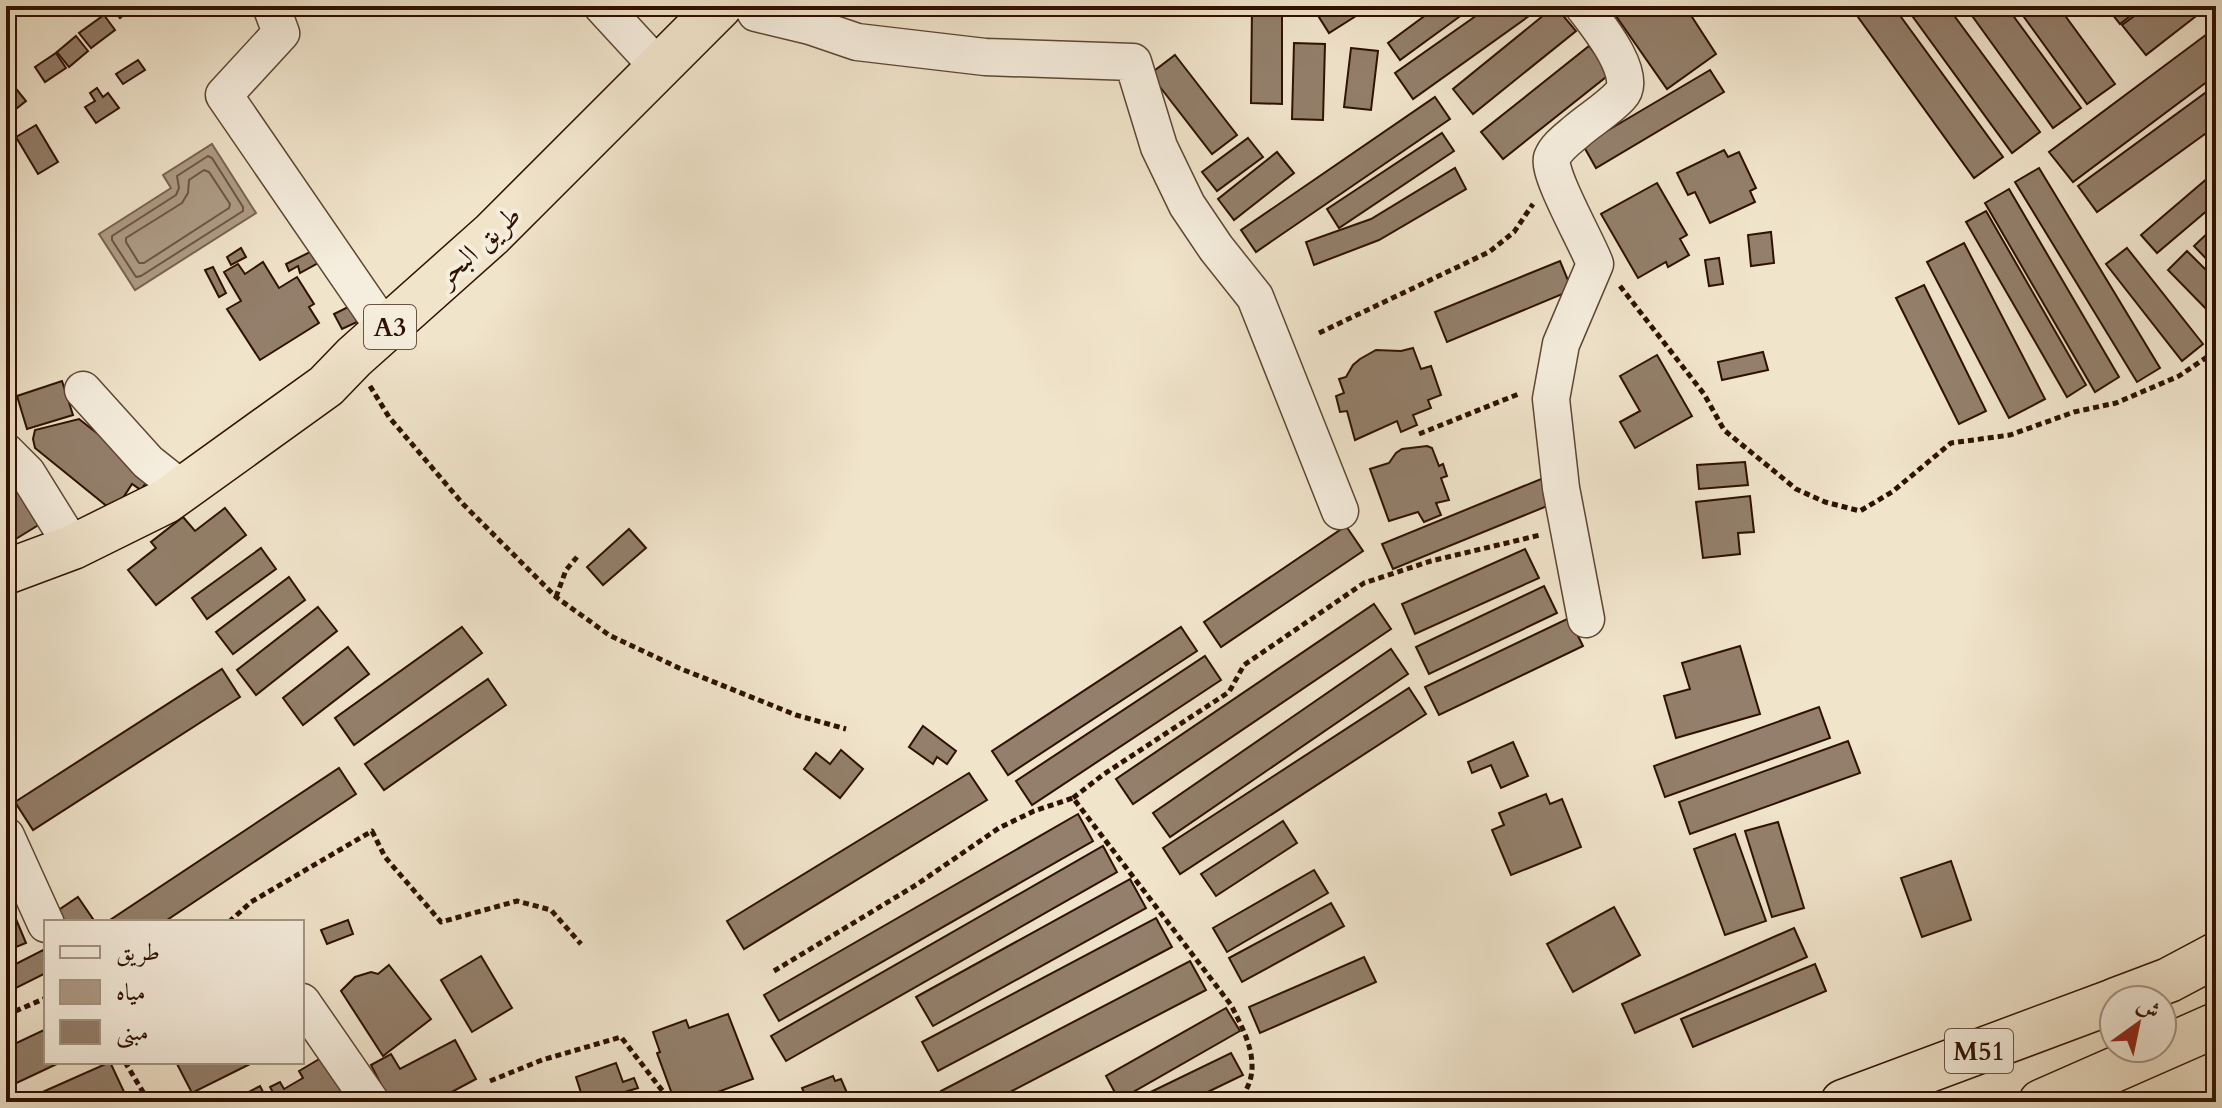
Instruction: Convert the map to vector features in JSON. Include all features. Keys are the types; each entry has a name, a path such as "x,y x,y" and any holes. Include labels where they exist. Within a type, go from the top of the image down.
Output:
{"highway":[{"name":"طريق البحر","path":"6,572 73,547 166,501 326,386 492,234 720,6"},
{"name":"M51","path":"2158,984 2216,955"},
{"name":"M51","path":"1843,1102 2098,1006"},
{"name":"M51","path":"2041,1102 2216,1025"}],"street":[{"path":"271,6 281,33 224,95 370,344"},
{"path":"602,6 660,69"},
{"path":"752,6 756,13 810,26 857,42 985,57 1133,62 1159,147 1187,205 1255,297 1340,511"},
{"path":"1583,6 1604,33 1626,79 1623,95 1560,147 1552,158 1552,173 1595,264 1561,344 1551,399 1561,488 1586,619"},
{"path":"83,390 148,462 182,489"},
{"path":"6,452 27,473 73,547"},
{"path":"6,836 44,920"},
{"path":"304,1005 371,1102"}],"path":[{"path":"1319,333 1489,252 1514,232 1552,173"},
{"path":"1595,264 1621,286 1704,394 1724,430 1796,489 1825,502 1860,511 1892,492 1951,443 2010,435 2074,412 2116,403 2179,376 2216,351"},
{"path":"370,344 389,417 463,504 556,597 609,635 679,668 796,715 846,729"},
{"path":"1419,434 1537,386 1555,372"},
{"path":"774,971 916,885 999,828 1034,811 1073,798 1104,774 1229,692 1244,665 1364,583 1431,561 1554,532 1572,543"},
{"path":"556,597 566,570 577,557"},
{"path":"1073,798 1231,1005 1248,1039 1254,1061 1248,1091 1237,1102"},
{"path":"231,920 251,902 372,831 385,857 441,922 517,901 551,910 581,944"},
{"path":"6,1015 44,999"},
{"path":"490,1081 542,1060 621,1037 671,1102"},
{"path":"126,1064 149,1102"}],"water":[{"path":"212,144 256,213 135,290 99,234 171,188 163,175"}],"building":[{"path":"110,6 134,6 120,18"},
{"path":"1252,6 1282,6 1282,104 1251,103"},
{"path":"1312,6 1350,6 1356,16 1329,33"},
{"path":"1438,6 1467,6 1470,9 1400,60 1388,43"},
{"path":"1490,6 1543,6 1413,99 1395,73"},
{"path":"1555,6 1576,31 1473,114 1453,89"},
{"path":"1609,6 1679,6 1692,17 1716,54 1667,89"},
{"path":"1874,6 1893,6 2003,157 1974,178 1858,17"},
{"path":"1905,6 1947,6 2040,132 2012,153"},
{"path":"1965,6 2006,6 2081,108 2053,128"},
{"path":"2016,6 2058,6 2115,84 2087,104"},
{"path":"2106,6 2143,6 2120,24"},
{"path":"2148,6 2209,6 2146,55 2122,25"},
{"path":"104,15 115,30 91,48 79,33"},
{"path":"2211,31 2216,37 2216,75 2073,182 2049,152"},
{"path":"76,36 88,51 69,67 57,52"},
{"path":"1294,43 1325,44 1323,120 1292,119"},
{"path":"1589,46 1611,73 1503,159 1481,132"},
{"path":"1351,48 1378,51 1371,110 1344,107"},
{"path":"56,53 66,68 45,82 35,67"},
{"path":"1175,55 1237,135 1212,154 1150,74"},
{"path":"138,60 145,70 123,84 116,74"},
{"path":"1710,70 1724,92 1596,168 1583,145"},
{"path":"9,80 26,101 7,116 6,83"},
{"path":"2216,85 2216,126 2097,212 2078,186"},
{"path":"97,88 103,97 108,93 119,108 96,123 85,107 95,101 90,93"},
{"path":"1435,97 1450,119 1256,252 1241,230"},
{"path":"36,125 58,162 38,174 16,137"},
{"path":"1442,133 1454,151 1339,228 1327,209"},
{"path":"1248,138 1263,157 1217,191 1202,172"},
{"path":"1724,150 1728,157 1739,152 1756,188 1750,191 1755,202 1710,223 1695,192 1688,195 1677,173"},
{"path":"1277,152 1294,173 1234,220 1218,199"},
{"path":"1455,168 1466,189 1379,240 1314,265 1306,242 1371,219"},
{"path":"2039,168 2160,368 2137,382 2015,182"},
{"path":"2216,171 2216,203 2157,253 2141,235"},
{"path":"1657,183 1687,235 1680,239 1689,255 1668,267 1666,262 1638,278 1601,214"},
{"path":"2009,189 2119,377 2095,392 1985,203"},
{"path":"1986,211 2086,385 2067,397 1966,222"},
{"path":"2213,228 2216,232 2216,269 2194,246"},
{"path":"1771,232 1774,263 1751,266 1748,235"},
{"path":"1964,243 2045,399 2009,418 1927,262"},
{"path":"241,248 246,257 231,265 227,257"},
{"path":"2127,248 2203,344 2182,361 2106,264"},
{"path":"312,251 318,263 300,273 298,266 289,271 286,264"},
{"path":"2187,251 2216,280 2216,319 2168,270"},
{"path":"1719,258 1723,284 1709,286 1705,260"},
{"path":"1560,261 1572,290 1447,342 1435,312"},
{"path":"263,262 279,288 297,277 314,304 309,307 319,323 260,360 227,309 241,301 224,272 238,264 245,274"},
{"path":"213,267 226,293 219,297 205,270"},
{"path":"1924,285 1986,411 1959,424 1896,298"},
{"path":"350,306 357,322 342,329 334,314"},
{"path":"1413,348 1421,369 1431,366 1441,395 1428,400 1431,408 1413,415 1417,425 1401,432 1397,421 1355,440 1347,411 1340,412 1336,396 1344,393 1339,379 1346,377 1360,359 1376,350"},
{"path":"1763,352 1768,370 1722,380 1718,362"},
{"path":"1657,355 1692,416 1635,448 1620,422 1640,411 1620,376"},
{"path":"62,381 73,415 27,429 17,396"},
{"path":"79,419 145,471 149,478 141,490 132,484 114,512 35,448 35,430"},
{"path":"1432,448 1439,466 1443,464 1447,476 1441,478 1449,500 1436,503 1441,515 1424,522 1418,512 1389,521 1370,469 1389,463 1402,449"},
{"path":"1745,462 1748,485 1699,489 1697,465"},
{"path":"17,474 45,521 6,545 6,481"},
{"path":"1546,477 1557,502 1393,569 1382,544"},
{"path":"1750,496 1754,532 1738,533 1740,554 1703,558 1696,502"},
{"path":"225,508 246,535 156,605 128,570 156,548 151,542 183,517 195,531"},
{"path":"1346,526 1363,551 1221,647 1204,622"},
{"path":"629,529 646,548 603,585 587,567"},
{"path":"261,548 276,569 207,619 192,598"},
{"path":"1525,549 1539,578 1415,634 1402,604"},
{"path":"289,577 305,600 233,654 216,632"},
{"path":"1544,586 1557,613 1429,674 1416,647"},
{"path":"1374,604 1391,629 1133,804 1116,779"},
{"path":"318,607 337,631 256,695 237,670"},
{"path":"1569,618 1583,646 1439,715 1425,687"},
{"path":"462,627 482,653 354,745 335,718"},
{"path":"1181,627 1197,651 1008,775 992,751"},
{"path":"1740,646 1760,714 1676,738 1664,696 1690,689 1682,663"},
{"path":"348,647 369,674 303,725 283,698"},
{"path":"1391,649 1408,674 1170,837 1153,813"},
{"path":"1205,656 1221,680 1032,805 1016,781"},
{"path":"222,669 240,697 33,830 15,802"},
{"path":"488,679 506,705 384,790 365,764"},
{"path":"1409,688 1426,714 1180,874 1163,848"},
{"path":"1819,707 1830,738 1665,797 1654,766"},
{"path":"923,726 956,751 947,764 937,757 933,764 909,747"},
{"path":"1848,741 1860,773 1690,834 1679,802"},
{"path":"1513,742 1528,776 1501,788 1491,765 1472,773 1468,762"},
{"path":"841,750 863,769 840,798 804,769 816,753 830,764"},
{"path":"339,768 356,794 167,920 110,920"},
{"path":"969,773 987,800 744,949 727,921"},
{"path":"1546,794 1550,804 1562,799 1581,847 1511,875 1492,830 1504,825 1499,813"},
{"path":"1078,814 1093,841 779,1021 764,995"},
{"path":"1283,821 1297,843 1216,896 1201,874"},
{"path":"1778,822 1804,908 1772,917 1745,831"},
{"path":"1735,834 1766,921 1725,935 1694,849"},
{"path":"1103,846 1117,872 786,1061 771,1036"},
{"path":"1951,861 1971,920 1922,937 1901,878"},
{"path":"1314,870 1328,893 1227,952 1213,928"},
{"path":"1130,879 1146,908 933,1026 916,997"},
{"path":"78,897 93,919 59,920 54,913"},
{"path":"1331,903 1344,926 1242,982 1229,958"},
{"path":"1614,907 1640,955 1573,992 1547,944"},
{"path":"13,912 26,943 6,951 6,915"},
{"path":"1156,918 1172,947 938,1071 922,1042"},
{"path":"348,920 353,934 327,944 321,930"},
{"path":"1794,928 1807,957 1635,1033 1622,1004"},
{"path":"44,952 44,974 16,988 6,969"},
{"path":"481,956 512,1008 472,1032 441,980"},
{"path":"1364,957 1376,982 1260,1033 1249,1007"},
{"path":"1190,961 1206,990 991,1102 947,1102 941,1091"},
{"path":"1815,964 1826,991 1693,1047 1681,1019"},
{"path":"389,965 431,1019 383,1056 341,991 355,977 371,972 378,974"},
{"path":"1226,1008 1240,1031 1119,1100 1106,1076"},
{"path":"728,1014 753,1079 691,1102 675,1102 657,1053 660,1052 653,1032 686,1020 689,1028"},
{"path":"44,1030 44,1064 57,1064 6,1088 6,1048"},
{"path":"455,1040 476,1079 433,1102 390,1102 371,1065 391,1054 400,1069"},
{"path":"1231,1053 1243,1075 1187,1102 1130,1102"},
{"path":"326,1055 352,1099 346,1102 278,1102 270,1087 280,1082 284,1089 303,1078 299,1071"},
{"path":"616,1063 623,1082 634,1078 638,1088 625,1092 628,1102 584,1102 576,1077"},
{"path":"106,1064 111,1064 125,1094 107,1102 20,1102"},
{"path":"177,1064 250,1064 192,1093"},
{"path":"833,1076 835,1081 841,1079 851,1102 802,1102 801,1097 805,1095 802,1088"},
{"path":"260,1086 268,1102 230,1102"},
{"path":"546,1096 548,1102 527,1102"}]}
